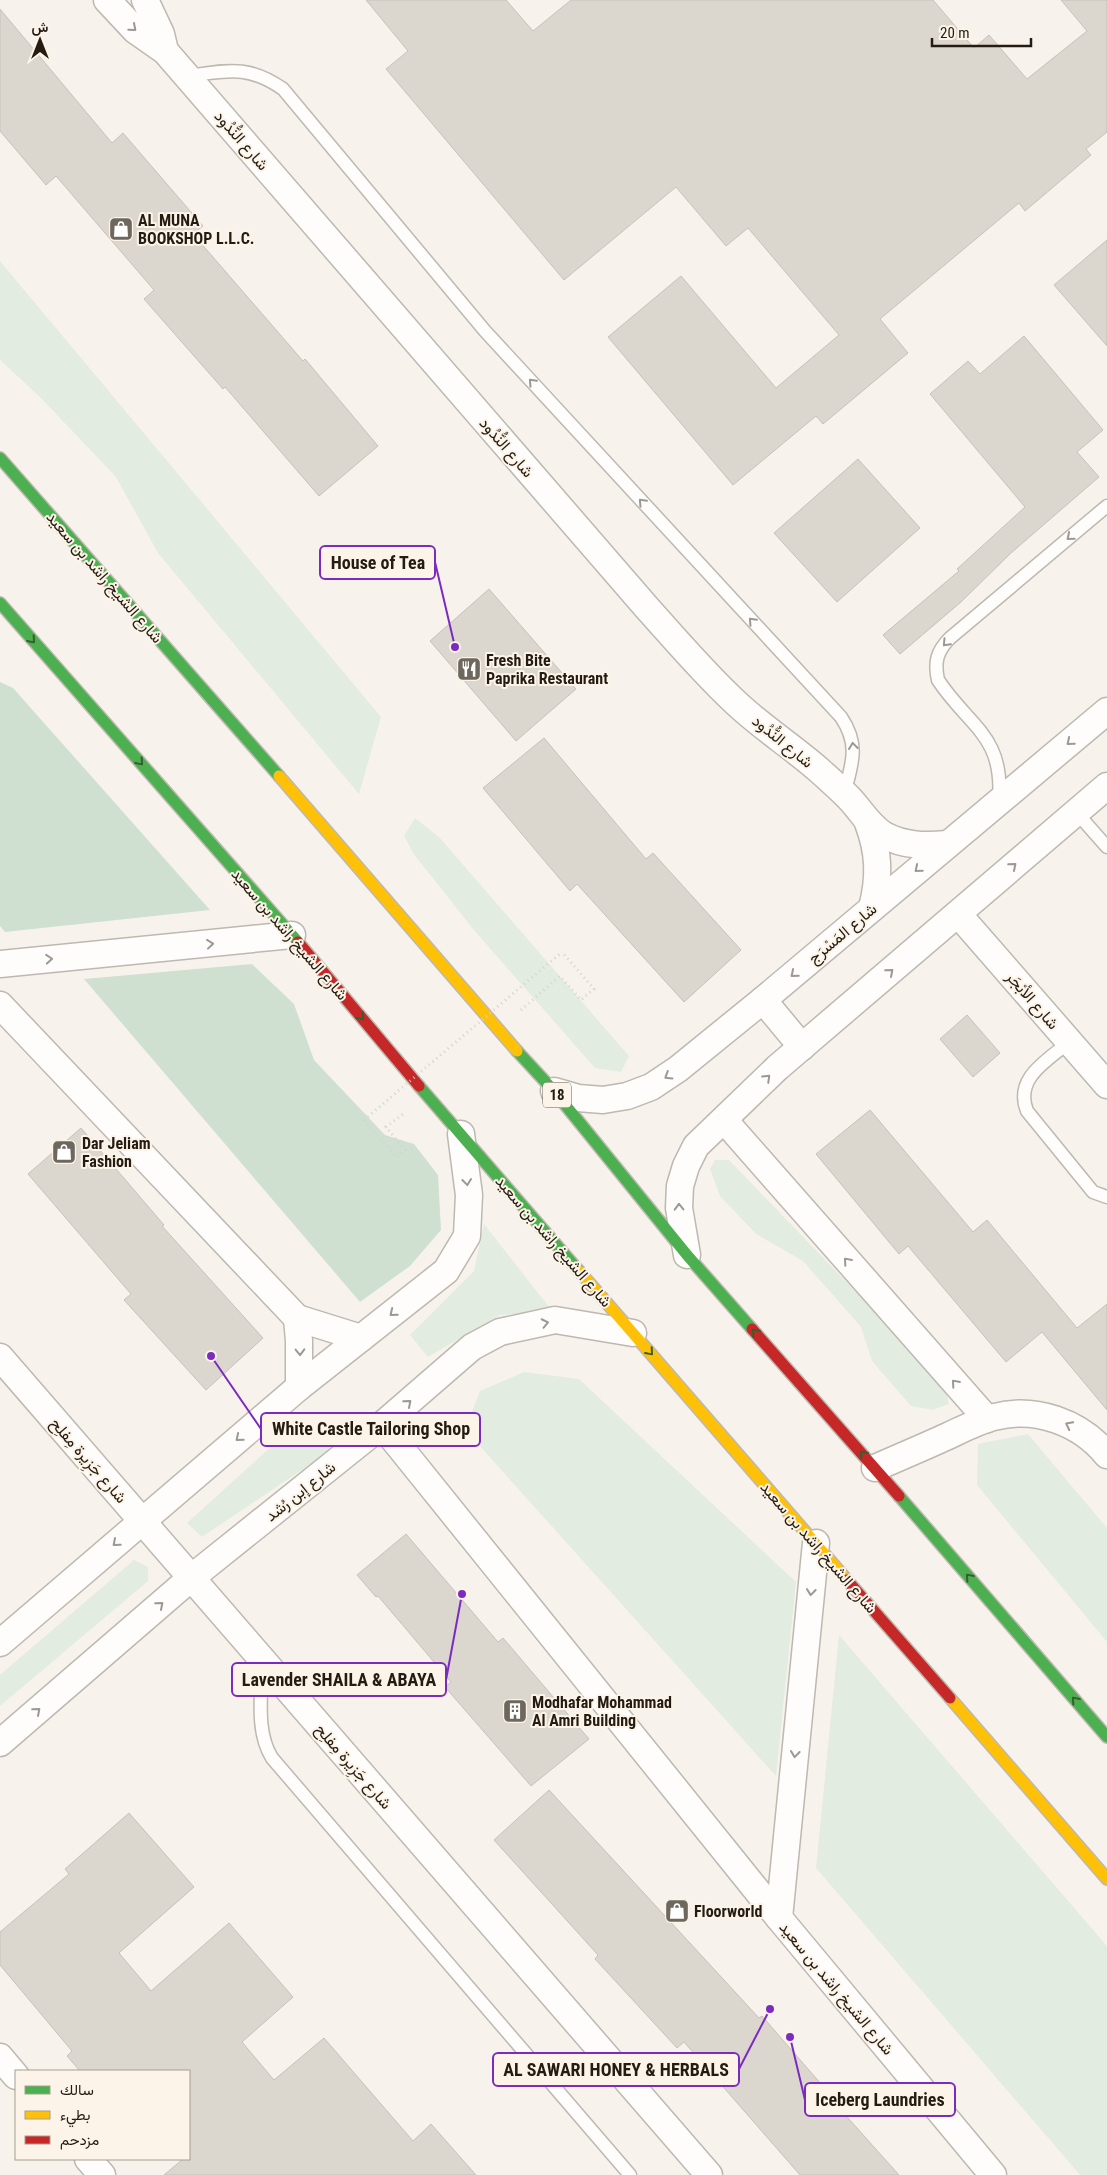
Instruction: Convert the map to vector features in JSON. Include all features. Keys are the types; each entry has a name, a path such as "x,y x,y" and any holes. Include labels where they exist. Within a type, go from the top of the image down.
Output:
{"main road":[{"name":"شارع الشيخ راشد بن سعيد","path":"0,458 182,664 498,1030 554,1091 687,1255 875,1468 1107,1737"},
{"name":"شارع الشيخ راشد بن سعيد","path":"0,603 292,935 461,1134 1107,1879"}],"street":[{"name":"شارع النُّدُود","path":"106,0 135,30 165,51 690,656 734,701 783,743 818,769 844,794 868,823 885,835 905,843 926,846 947,844"},
{"name":"شارع النُّدُود","path":"145,0 161,34 165,51"},
{"name":"شارع المَسْرَج","path":"554,1091 578,1098 602,1100 627,1096 651,1087 678,1069 1107,711"},
{"path":"687,1255 679,1208 680,1186 696,1146 777,1068 1107,786"},
{"name":"شارع النُّدُود","path":"868,823 875,843 878,865 878,887 872,908"},
{"name":"شارع الأبْجَر","path":"958,914 1107,1086"},
{"path":"0,964 292,935"},
{"path":"763,1000 802,1047"},
{"path":"0,1006 297,1318 361,1338"},
{"path":"724,1120 987,1419"},
{"path":"0,1643 299,1387 446,1270 467,1236 469,1195 461,1134"},
{"path":"297,1318 300,1348 299,1387"},
{"name":"شارع إبن رُشد","path":"0,1743 191,1578 382,1425 472,1346 500,1332 555,1320 633,1333"},
{"name":"شارع جَزِيرة مِفلِح","path":"0,1357 709,2175"},
{"path":"875,1468 987,1419 1018,1413 1041,1415 1056,1420 1084,1434 1107,1455"},
{"name":"شارع الشيخ راشد بن سعيد","path":"382,1425 779,1918 993,2175"},
{"path":"779,1918 816,1543"},
{"path":"0,2058 15,2075"},
{"path":"89,2160 102,2175"}],"lane":[{"path":"186,76 236,70 253,72 269,79 283,89 486,331 841,717 853,741 854,754 844,794"},
{"path":"999,802 1000,786 994,753 987,739 938,680 935,669 937,657 942,646 950,638 1107,506"},
{"path":"1076,812 1107,847"},
{"path":"1070,1042 1029,1077 1025,1085 1024,1103 1027,1112 1094,1192 1107,1197"},
{"path":"262,1660 261,1722 266,1749 272,1758 630,2175"}],"path":[{"path":"386,1127 405,1150 396,1157 364,1120 562,952 594,989 580,1000 560,976 498,1030"}],"shaded area":[{"path":"0,261 381,717 359,794 158,553 116,477 40,397 0,360"},
{"path":"415,818 439,837 629,1056 621,1072 595,1068 473,929 413,853 404,836"},
{"path":"715,1160 729,1160 944,1383 949,1404 932,1410 911,1406 872,1361 861,1327 803,1261 756,1234 720,1196 710,1169"},
{"path":"484,1224 553,1312 500,1315 428,1357 410,1335 474,1271"},
{"path":"524,1372 579,1379 796,1582 776,1776 478,1444 471,1414 480,1391"},
{"path":"306,1415 336,1447 202,1537 187,1523"},
{"path":"1028,1434 1107,1528 1107,1642 977,1485 978,1444"},
{"path":"134,1560 148,1567 148,1581 0,1706 0,1675"},
{"path":"839,1635 1107,1946 1107,2175 1080,2175 816,1868"}],"green space":[{"path":"0,682 13,688 210,910 5,932 0,926"},
{"path":"252,964 294,1004 314,1060 385,1135 414,1144 438,1175 441,1230 410,1266 360,1302 84,979"}],"building":[{"path":"366,0 506,0 533,31 571,0 933,0 974,48 989,35 1027,79 1087,31 1061,0 1107,0 1107,132 1086,149 1091,155 1025,211 1019,203 880,319 908,353 823,424 816,416 733,485 608,337 681,276 776,388 839,335 748,228 726,246 676,187 564,280 386,69 408,51"},
{"path":"0,9 112,143 123,133 203,226 193,234 303,361 305,359 378,446 319,496 225,387 223,389 144,299 154,290 56,176 46,185 0,131"},
{"path":"1107,240 1107,346 1054,285"},
{"path":"1024,336 1103,430 1077,452 1099,477 1011,553 961,602 900,654 883,635 959,571 957,569 1025,507 930,394 968,361 980,374"},
{"path":"858,459 920,528 837,602 774,533"},
{"path":"489,589 576,689 516,741 430,641"},
{"path":"544,738 646,859 653,853 741,950 684,1002 577,884 570,891 483,788"},
{"path":"967,1015 1000,1053 973,1077 940,1039"},
{"path":"870,1110 973,1232 987,1220 1077,1328 1107,1304 1107,1410 1042,1332 1006,1362 908,1246 899,1254 816,1154"},
{"path":"81,1128 164,1225 162,1226 263,1338 206,1390 124,1300 131,1294 28,1174"},
{"path":"406,1534 498,1642 503,1638 589,1739 531,1786 445,1687 451,1682 378,1596 376,1597 357,1575"},
{"path":"549,1790 759,2018 762,2016 842,2108 840,2109 899,2175 800,2175 684,2042 677,2048 595,1959 598,1955 494,1840"},
{"path":"129,1813 194,1887 119,1953 151,1991 229,1923 293,1997 242,2042 274,2080 324,2038 413,2141 431,2124 476,2175 164,2175 182,2160 190,2160 190,2070 79,2070 67,2056 72,2051 0,1965 0,1932 69,1874 65,1869"}],"traffic: fast":[{"path":"0,458 279,776"},
{"path":"0,603 298,942"},
{"path":"517,1051 554,1091 687,1255 752,1329"},
{"path":"419,1086 579,1271"},
{"path":"899,1496 1107,1737"}],"traffic: slow":[{"path":"279,776 517,1051"},
{"path":"579,1271 847,1580"},
{"path":"950,1698 1107,1879"}],"traffic: jam":[{"path":"298,942 419,1086"},
{"path":"752,1329 899,1496"},
{"path":"847,1580 950,1698"}],"place":[{"name":"AL MUNA BOOKSHOP L.L.C.","path":"121,229"},
{"name":"House of Tea","path":"455,647"},
{"name":"Fresh Bite Paprika Restaurant","path":"469,669"},
{"name":"Dar Jeliam Fashion","path":"64,1152"},
{"name":"White Castle Tailoring Shop","path":"211,1356"},
{"name":"Lavender SHAILA & ABAYA","path":"462,1594"},
{"name":"Modhafar Mohammad Al Amri Building","path":"515,1711"},
{"name":"Floorworld","path":"677,1911"},
{"name":"AL SAWARI HONEY & HERBALS","path":"770,2009"},
{"name":"Iceberg Laundries","path":"790,2037"}]}
